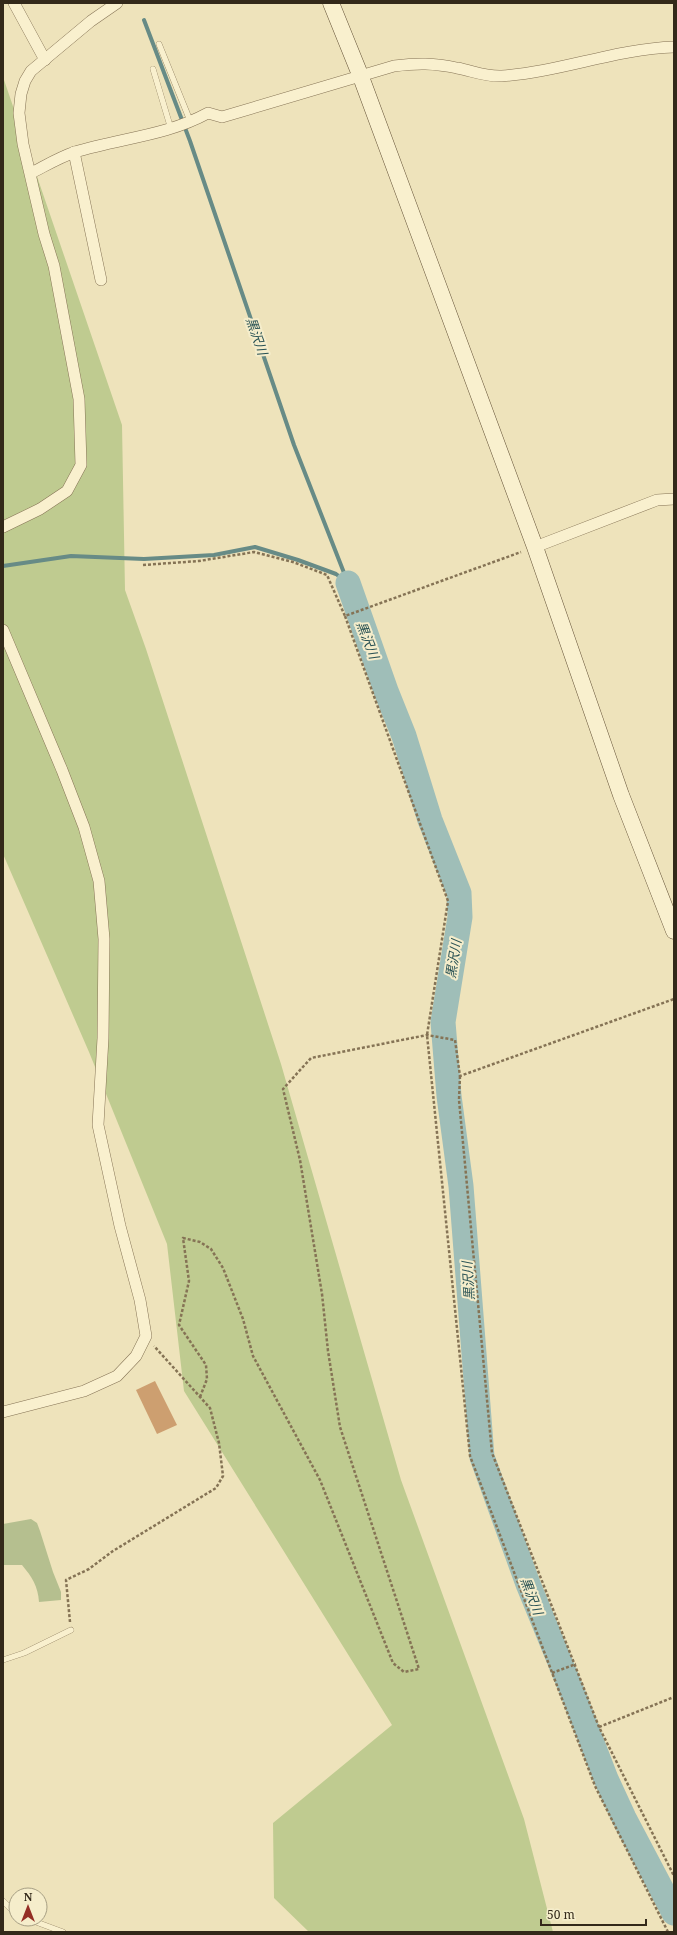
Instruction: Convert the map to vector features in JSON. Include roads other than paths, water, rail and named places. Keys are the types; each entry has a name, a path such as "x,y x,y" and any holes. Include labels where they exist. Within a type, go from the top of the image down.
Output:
{"street":[{"path":"14,3 45,60"},
{"path":"3,527 67,492 81,465 79,398 54,266 44,234 31,173 23,144 20,121 21,94 24,81 31,71 91,20 117,3"},
{"path":"331,3 361,77 535,547 621,795 674,931"},
{"path":"31,173 74,152 171,130 191,123 208,113 222,117 394,66 418,63 459,68 489,77 532,72 628,52 674,46"},
{"path":"74,152 101,280"},
{"path":"535,547 657,500 674,499"},
{"path":"3,630 62,770 84,827 99,881 104,939 103,1038 98,1125 120,1226 140,1300 146,1336 136,1356 117,1376 84,1391 3,1412"}],"lane":[{"path":"159,44 191,123"},
{"path":"153,68 171,130"},
{"path":"3,1660 24,1653 71,1630"},
{"path":"48,1926 63,1932"}],"waterway":[{"name":"黒沢川","path":"144,20 190,141 294,445 348,583"},
{"path":"3,566 71,556 144,559 214,555 255,547 298,560 336,574 348,583"},
{"name":"黒沢川","path":"348,583 386,691 404,736 430,820 459,893 460,917 443,1022 449,1096 461,1186 482,1457 528,1584 606,1779 624,1818 674,1913"}]}
